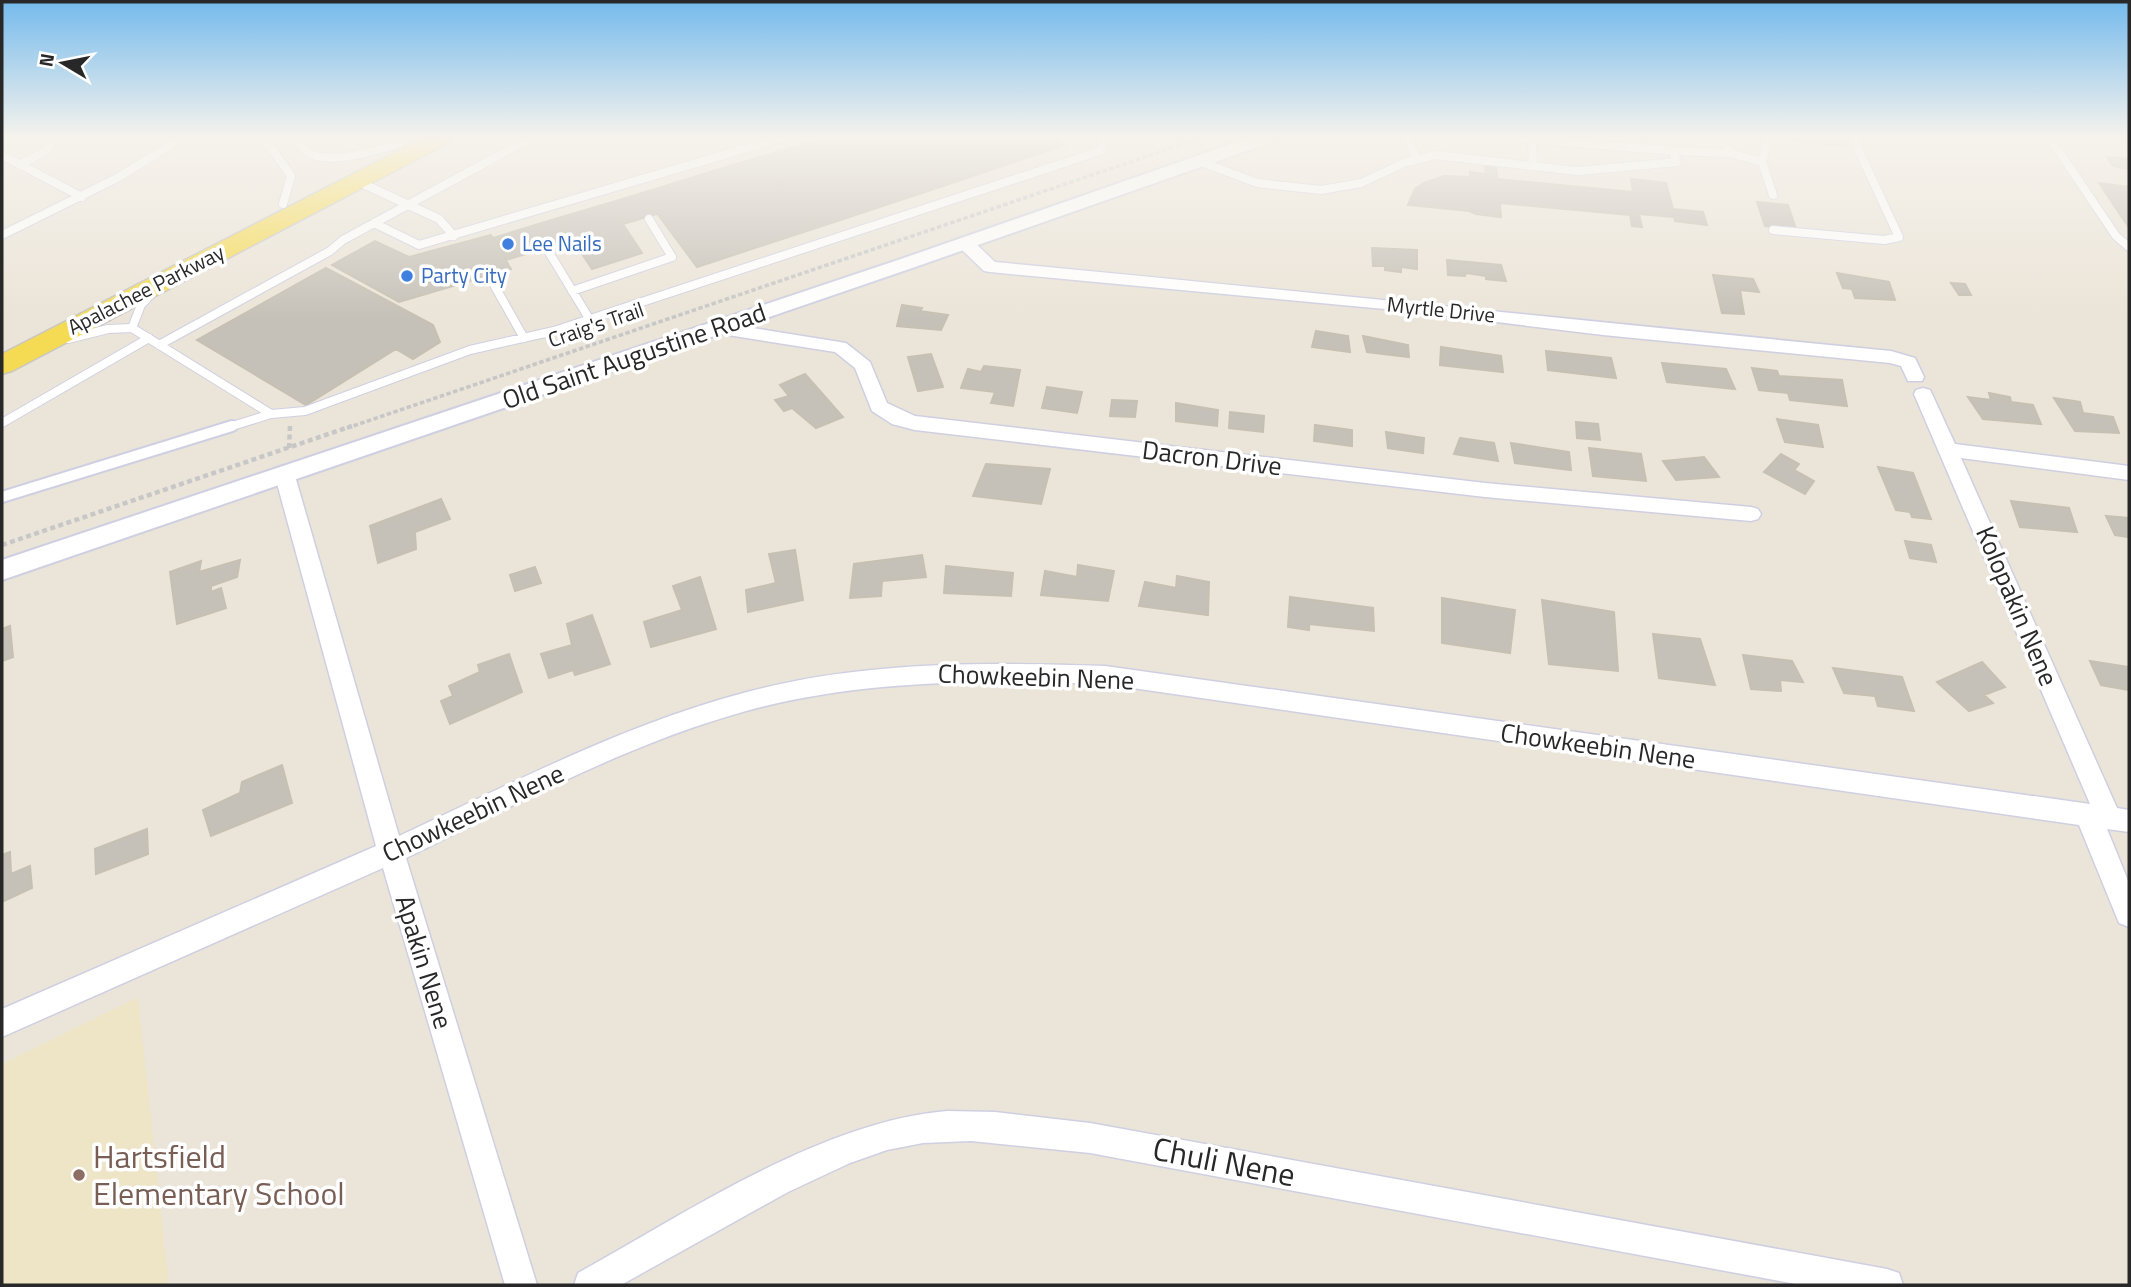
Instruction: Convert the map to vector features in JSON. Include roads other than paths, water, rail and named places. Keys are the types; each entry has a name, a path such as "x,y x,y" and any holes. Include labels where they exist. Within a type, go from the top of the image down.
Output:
{"main road":[{"name":"Apalachee Parkway","path":"10,355 295,198"},
{"name":"Apalachee Parkway","path":"10,355 163,282 324,198"}],"street":[{"name":"Old Saint Augustine Road","path":"2,570 289,475 1093,198"},
{"name":"Myrtle Drive","path":"965,243 990,267 1406,306 1603,329 1891,357 1908,362 1919,386"},
{"name":"Dacron Drive","path":"715,328 840,348 857,356 865,365 878,407 899,419 915,423 1486,490 1751,514"},
{"name":"Kolopakin Nene","path":"1919,386 1950,450 2109,818 2129,914"},
{"path":"1950,450 2129,473"},
{"name":"Apakin Nene","path":"289,475 391,852 521,1285"},
{"name":"Chowkeebin Nene","path":"2,1023 391,852 601,754 690,719 747,701 801,689 900,675 960,671 1105,675 2109,818"},
{"name":"Chuli Nene","path":"590,1285 769,1184 846,1149 899,1132 952,1126 1006,1127 1090,1138 1887,1285"}],"lane":[{"path":"2,236 80,198"},
{"path":"284,204 285,198"},
{"path":"396,198 439,219 454,236"},
{"path":"159,345 327,253 343,240 420,198"},
{"path":"374,223 419,245 581,198"},
{"path":"2,497 271,414 305,411 470,350 590,320 958,198"},
{"path":"1773,230 1884,240 1899,237 1881,198"},
{"path":"2090,198 2116,236 2129,247"},
{"path":"572,291 672,257 649,219"},
{"path":"547,249 590,320"},
{"path":"489,276 524,338"},
{"path":"132,328 141,305 163,282"},
{"path":"10,355 85,334 132,328 271,414"},
{"path":"2,423 149,338"}],"place":[{"name":"Lee Nails","path":"508,244"},
{"name":"Party City","path":"407,276"},
{"name":"Hartsfield Elementary School","path":"79,1175"}]}
